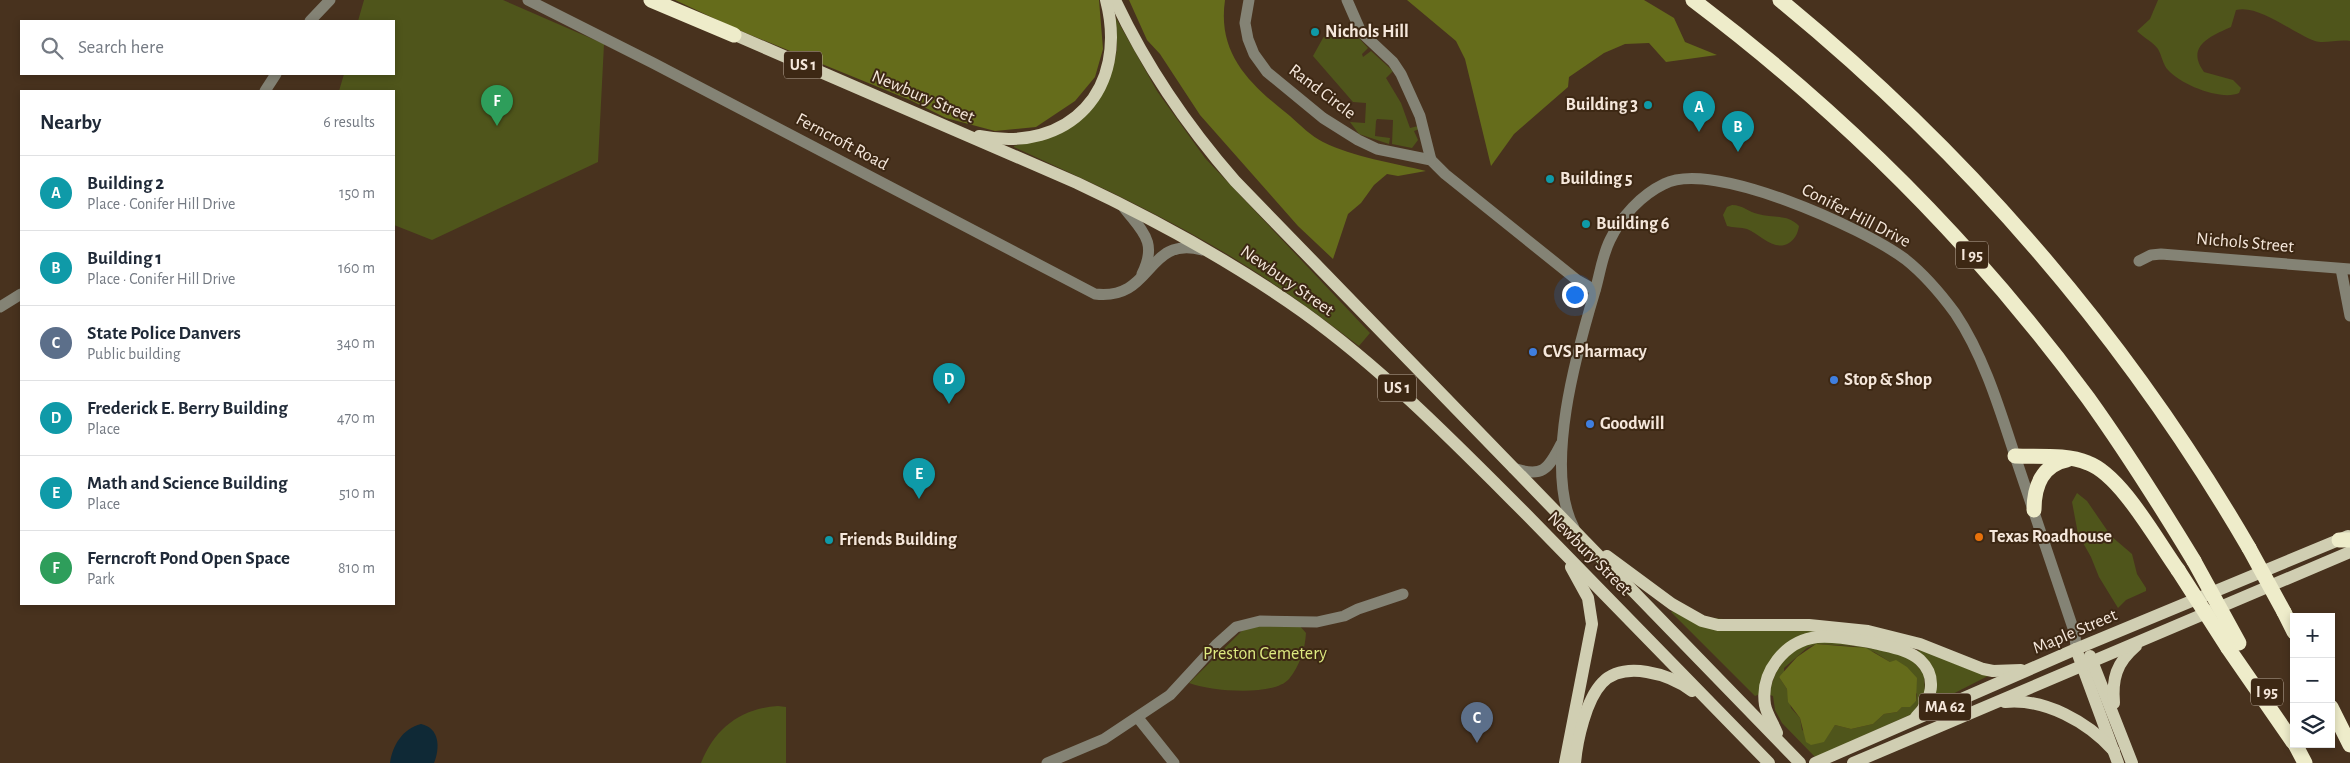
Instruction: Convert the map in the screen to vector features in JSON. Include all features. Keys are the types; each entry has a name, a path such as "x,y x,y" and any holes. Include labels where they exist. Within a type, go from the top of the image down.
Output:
{"highway":[{"path":"651,0 734,35"},
{"name":"I 95","path":"1693,0 1772,62 1834,116 1894,173 1968,251 2048,347 2088,399 2145,481 2194,561 2234,645 2290,736"},
{"path":"1780,0 1844,54 1932,135 2048,261 2152,395 2195,459 2249,548 2290,624"},
{"path":"2016,456 2090,463 2112,478 2234,645"},
{"path":"2034,510 2036,487 2042,476 2055,464 2072,460"},
{"path":"2335,715 2350,745"},
{"name":"I 95","path":"2297,748 2305,763"}],"main road":[{"name":"Newbury Street","path":"665,0 734,35 1120,204 1213,253 1304,312 1382,374 1479,467 1769,763"},
{"path":"943,125 987,138 1009,138 1043,133 1072,120 1093,100 1106,77 1110,64 1112,31 1106,0"},
{"name":"Newbury Street","path":"1115,0 1161,84 1224,169 1800,762"},
{"path":"1577,533 1672,604 1710,623 1718,625 1808,625 1868,631 1920,644 1992,671 2014,671 2043,664"},
{"name":"Maple Street","path":"1814,763 2081,648 2346,539"},
{"path":"1563,552 1588,598 1592,624 1565,763"},
{"name":"Maple Street","path":"1854,763 2350,552"},
{"path":"1782,744 1766,708 1764,694 1768,675 1777,660 1788,648 1803,640 1818,637 1878,644 1906,652 1920,660 1930,675 1931,691 1924,708 1908,723"},
{"path":"2116,718 2113,678 2128,653 2145,639"},
{"path":"2081,648 2116,718 2132,763"},
{"path":"2088,664 2116,757"},
{"path":"1574,763 1587,708 1603,682 1613,676 1634,672 1648,672 1664,677 1685,685 1717,710"},
{"path":"1992,705 2007,702 2028,702 2048,708 2092,730 2116,757"}],"street":[{"path":"311,20 330,0"},
{"name":"Ferncroft Road","path":"528,0 653,63 1085,290 1096,294 1114,294 1126,291 1166,251 1173,248 1186,246 1213,253"},
{"name":"Rand Circle","path":"1249,0 1245,23 1248,39 1254,54 1267,72 1323,118 1358,140 1377,149 1431,160"},
{"path":"1346,0 1361,32 1393,62 1401,74 1420,116 1431,160 1445,174 1577,280 1595,290"},
{"path":"266,90 275,75"},
{"name":"Conifer Hill Drive","path":"1577,533 1564,500 1562,440 1570,390 1587,314 1601,265 1616,229 1637,203 1666,182 1690,178 1730,184 1769,193 1812,210 1894,252 1906,260 1935,288 1956,315 1976,352 2016,456 2081,648"},
{"path":"1120,204 1144,232 1149,244 1148,262 1139,280"},
{"name":"Nichols Street","path":"2139,261 2151,255 2161,254 2346,269"},
{"path":"2346,269 2350,316"},
{"path":"0,307 20,295"},
{"name":"Conifer Hill Drive","path":"1513,468 1534,474 1541,472 1554,458 1562,440"},
{"path":"1047,763 1104,739 1170,696 1217,644 1236,627 1260,621 1317,622 1344,616 1358,609 1403,594"},
{"path":"1138,718 1174,763"}],"green space":[{"path":"364,0 503,0 604,44 598,162 432,240 395,225 395,90 339,90 344,75 395,75 395,20 358,20"},
{"path":"675,0 1099,0 1103,49 1095,77 1075,101 1036,127 995,131 946,118 910,100 741,31"},
{"path":"1129,0 1225,0 1224,20 1226,37 1232,53 1240,67 1262,93 1314,137 1323,142 1347,152 1426,171 1398,176 1387,174 1374,185 1361,203 1348,214 1333,259 1298,226 1200,115 1160,54 1147,40"},
{"path":"1407,0 1644,0 1674,18 1685,42 1717,55 1666,62 1649,43 1625,44 1604,53 1569,77 1568,87 1514,134 1491,166 1465,59 1456,41"},
{"path":"2158,0 2350,0 2350,41 2315,41 2255,11 2236,10 2231,27 2209,38 2203,43 2197,55 2204,72 2233,80 2241,88 2239,93 2232,95 2212,93 2192,86 2174,76 2166,68 2156,47 2137,31 2150,19"},
{"path":"1116,18 1157,91 1205,158 1370,333 1359,346 1285,292 1208,243 1137,205 1014,147 1051,137 1099,98 1109,80 1114,64 1117,49"},
{"path":"1334,26 1345,37 1356,35 1368,48 1362,54 1363,57 1371,51 1393,71 1386,78 1401,103 1410,128 1418,126 1419,129 1414,131 1418,140 1412,148 1392,144 1393,120 1377,119 1376,121 1375,136 1390,138 1389,144 1359,134 1350,122 1365,123 1366,103 1353,102 1313,56 1323,38"},
{"path":"1732,205 1758,214 1780,217 1795,222 1799,226 1797,233 1789,243 1778,245 1768,242 1747,229 1727,226 1723,215 1727,207"},
{"path":"2077,493 2087,501 2111,536 2132,554 2137,574 2146,588 2146,591 2126,600 2118,608 2099,577 2091,557 2078,534 2072,502"},
{"path":"1673,611 1678,614 1822,630 1800,636 1760,694 1755,696 1671,612"},
{"name":"Preston Cemetery","path":"1255,618 1299,625 1306,633 1301,657 1289,679 1281,685 1270,688 1241,691 1211,688 1189,683"},
{"path":"1832,642 1894,652 1912,660 1924,674 1925,694 1912,714 1815,757 1782,723 1775,710 1773,696 1770,695 1771,687 1781,664 1793,652 1811,643","holes":["1816,644 1853,646 1874,652 1890,662 1917,694 1916,701 1906,707 1902,707 1897,712 1884,714 1873,724 1851,729 1835,725 1823,742 1802,730 1800,718 1791,708 1787,689 1779,677 1784,673 1784,668 1807,648"]},
{"path":"1816,644 1866,648 1890,662 1896,660 1907,667 1917,678 1916,701 1910,707 1902,707 1897,712 1884,714 1873,724 1851,729 1835,725 1824,742 1811,745 1806,742 1800,718 1788,702 1787,689 1779,677 1797,657"},
{"path":"1919,649 1988,676 1933,704 1918,652"},
{"path":"778,706 786,707 786,763 701,763 713,740 730,722 752,711"}],"water":[{"path":"421,724 432,730 437,739 438,745 434,763 390,763 396,744 409,729"}],"place":[{"name":"Nichols Hill","path":"1315,32"},
{"name":"Building 3","path":"1648,105"},
{"name":"Ferncroft Pond Open Space","path":"497,126"},
{"name":"Building 2","path":"1699,132"},
{"name":"Building 1","path":"1738,152"},
{"name":"Building 5","path":"1550,179"},
{"name":"Building 6","path":"1586,224"},
{"name":"CVS Pharmacy","path":"1533,352"},
{"name":"Stop & Shop","path":"1834,380"},
{"name":"Frederick E. Berry Building","path":"949,404"},
{"name":"Goodwill","path":"1590,424"},
{"name":"Math and Science Building","path":"919,499"},
{"name":"Texas Roadhouse","path":"1979,537"},
{"name":"Friends Building","path":"829,540"},
{"name":"State Police Danvers","path":"1477,743"}]}
